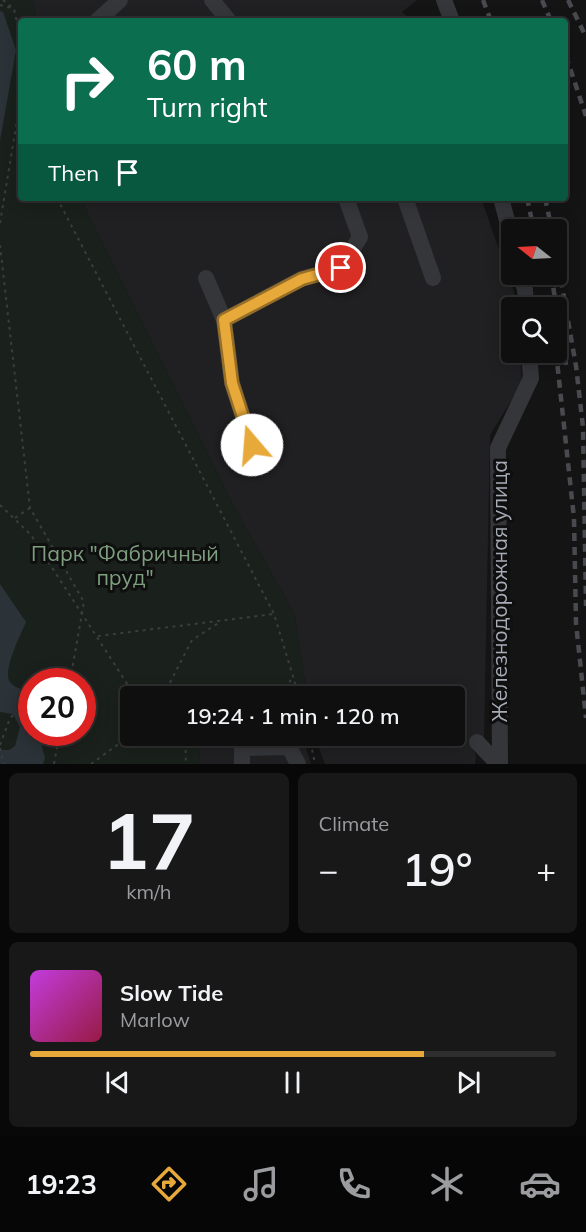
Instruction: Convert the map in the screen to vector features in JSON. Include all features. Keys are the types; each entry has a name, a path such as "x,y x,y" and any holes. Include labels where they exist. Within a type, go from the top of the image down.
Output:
{"street":[{"path":"100,18 120,0"},
{"path":"213,0 228,18"},
{"path":"444,0 451,18"},
{"path":"224,320 302,279 341,268 360,237 347,201"},
{"path":"406,201 433,279"},
{"path":"502,201 507,219"},
{"path":"207,278 224,320 232,383 259,466"},
{"name":"Железнодорожная улица","path":"499,764 498,448 531,378 530,363"},
{"path":"477,742 499,764"},
{"path":"242,764 242,748 289,747 297,764"}],"path":[{"path":"3,0 14,9 18,27"},
{"path":"0,5 14,9"},
{"path":"0,223 18,108"},
{"path":"59,201 274,614 296,686"},
{"path":"0,245 30,508 84,602 73,668"},
{"path":"0,505 31,535 129,686"},
{"path":"15,518 30,508"},
{"path":"97,636 274,614"},
{"path":"168,686 192,640 221,621"},
{"path":"287,686 292,675"},
{"path":"4,764 0,747 10,718 18,711"},
{"path":"91,764 120,743"},
{"path":"54,764 57,746"},
{"path":"185,746 186,764"},
{"path":"311,746 315,764"}],"shaded area":[{"path":"33,0 417,0 402,12 409,18 36,18"},
{"path":"0,11 3,12 16,50 0,141"},
{"path":"81,201 482,201 501,255 501,285 511,285 515,295 515,297 501,297 501,363 521,363 522,383 490,435 484,738 473,748 476,756 475,764 325,764 318,746 465,746 465,686 306,686 295,615 233,505"},
{"path":"0,584 26,622 8,670 10,682 18,688 18,723 13,714 0,712"},
{"path":"18,735 18,746 42,746 45,758 43,764 0,764 0,750 9,750 15,746"},
{"path":"200,746 305,746 311,764 199,764"}],"green space":[{"name":"Парк \"Фабричный пруд\"","path":"0,0 33,0 36,18 18,18 18,201 81,201 233,505 295,615 306,686 120,686 120,746 200,746 199,764 0,764"}],"railway":[{"path":"483,0 490,18"},
{"path":"542,0 550,18"},
{"path":"568,0 586,37"},
{"path":"568,62 586,116"},
{"path":"528,201 532,219"},
{"path":"546,201 550,219"},
{"path":"553,285 566,365"},
{"path":"562,285 576,366 583,427 586,606"},
{"path":"557,363 574,518 576,623 586,718"}],"route":[{"path":"252,445 232,383 224,320 302,279 341,268"}]}
